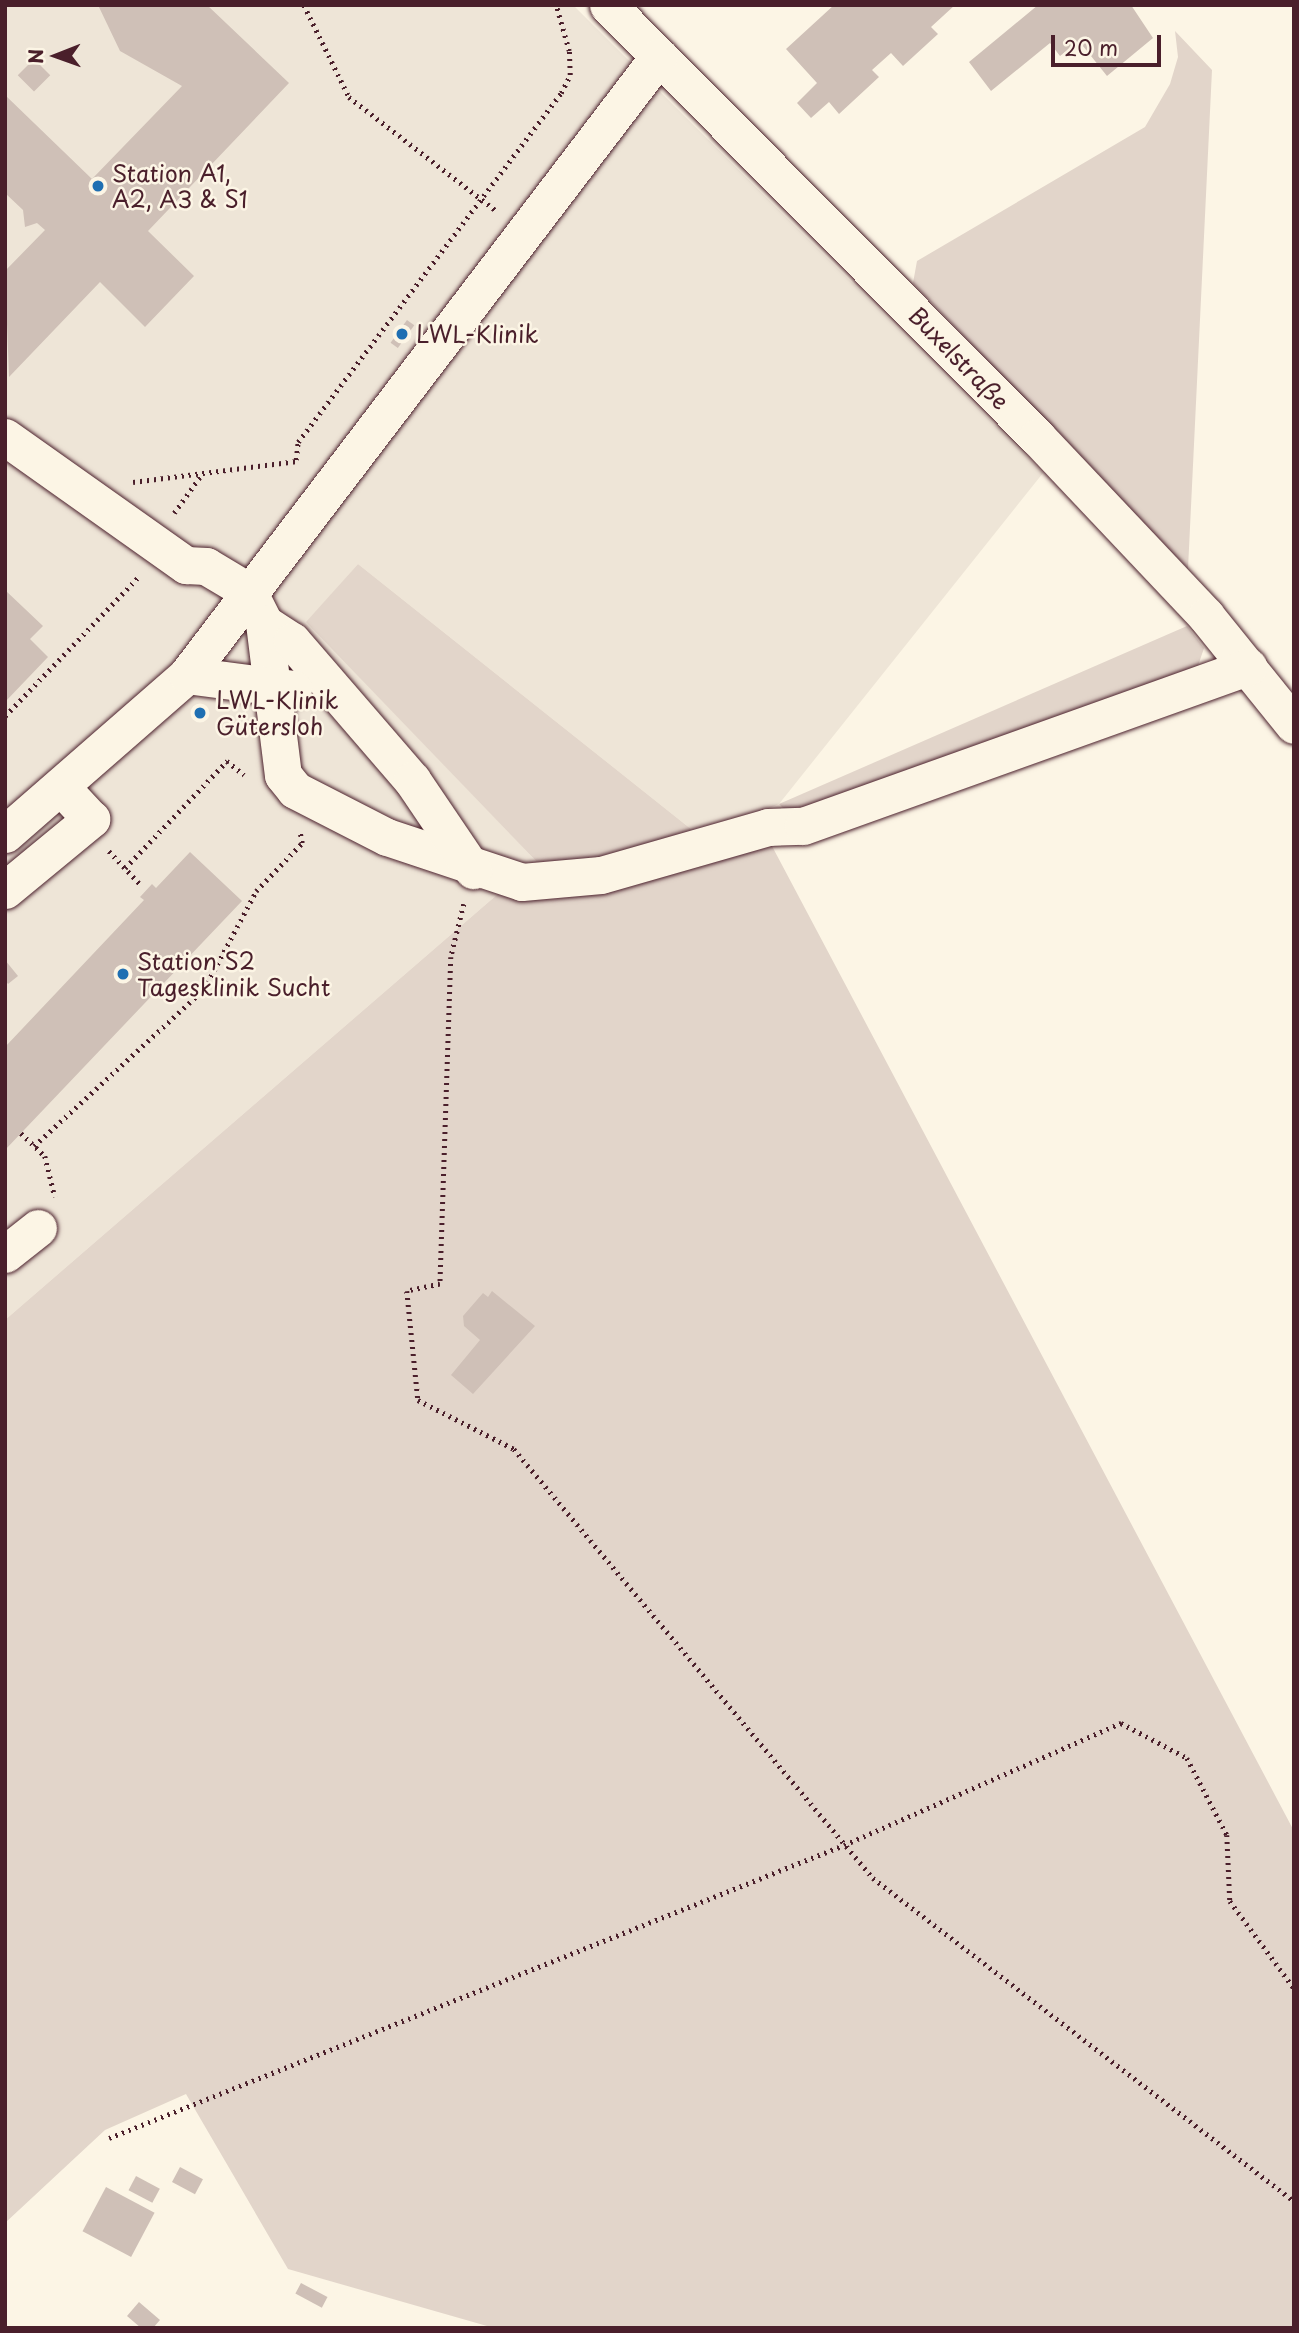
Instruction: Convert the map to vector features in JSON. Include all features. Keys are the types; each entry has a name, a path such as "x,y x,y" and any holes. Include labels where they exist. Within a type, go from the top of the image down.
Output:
{"street":[{"name":"Buxelstraße","path":"608,5 1037,437 1248,667 1294,725"},
{"path":"5,834 64,789 187,675 248,591 659,56"},
{"path":"5,437 156,545 248,591 264,623 283,775 295,790 387,837 473,870 522,882 601,875 768,827 803,826 1248,667"},
{"path":"264,623 292,641 412,780 473,870"},
{"path":"187,675 271,687 335,692"},
{"path":"5,890 91,819 64,789"},
{"path":"5,1254 38,1228"}],"path":[{"path":"304,5 349,97 480,200 525,230"},
{"path":"75,489 296,460 298,442 480,200 570,75 556,5"},
{"path":"5,716 149,565 156,545 202,474"},
{"path":"125,868 227,761 252,782"},
{"path":"34,1146 204,989 256,891 302,843 297,822"},
{"path":"85,824 142,886"},
{"path":"473,870 451,957 440,1284 407,1290 418,1400 514,1449 873,1878 1294,2201"},
{"path":"21,1133 34,1146 55,1177 55,1198 38,1228"},
{"path":"109,2138 844,1845 1121,1723 1187,1758 1227,1835 1230,1901 1294,1988"}],"shaded area":[{"name":"LWL-Klinik Gütersloh","path":"5,5 573,5 1043,473 779,804 701,837 358,564 307,622 536,861 5,1320"},
{"path":"1175,31 1212,70 1188,569 913,283 917,261 1145,127 1170,84 1178,57"},
{"path":"358,564 701,837 753,814 773,848 1294,1831 1294,2328 494,2328 288,2269 186,2094 105,2130 5,2223 5,1320 536,861 306,622"},
{"path":"1187,626 1204,648 1198,666 795,820 779,804"}],"building":[{"name":"Station A1, A2, A3 & S1","path":"98,5 207,5 289,83 148,231 194,276 145,327 100,282 9,377 5,271 45,230 37,223 25,227 23,210 5,193 5,95 92,179 182,86 120,51"},
{"path":"834,5 955,5 931,27 938,34 903,66 891,53 872,70 879,77 839,114 829,102 811,118 797,103 817,83 786,49"},
{"path":"1038,5 1131,5 1153,38 1107,76 1079,41 1060,56 1050,43 991,91 969,62"},
{"path":"34,59 50,75 34,92 18,75"},
{"path":"407,320 414,325 398,348 391,343"},
{"path":"5,590 43,626 30,639 48,657 5,702"},
{"name":"Station S2 Tagesklinik Sucht","path":"190,852 242,901 5,1150 5,1047 144,900 140,897 152,884 156,888"},
{"path":"5,960 18,976 8,984 5,980"},
{"path":"492,1291 535,1326 473,1394 451,1375 480,1340 464,1326 463,1316 483,1293 488,1297"},
{"path":"180,2167 203,2179 195,2194 172,2182"},
{"path":"136,2176 160,2189 152,2203 128,2190"},
{"path":"106,2187 155,2213 131,2257 83,2231"},
{"path":"301,2283 327,2297 322,2308 295,2294"},
{"path":"139,2302 160,2320 153,2328 141,2328 127,2316"}],"place":[{"name":"Station A1, A2, A3 & S1","path":"98,186"},
{"name":"LWL-Klinik","path":"402,334"},
{"name":"LWL-Klinik Gütersloh","path":"200,713"},
{"name":"Station S2 Tagesklinik Sucht","path":"123,974"}]}
